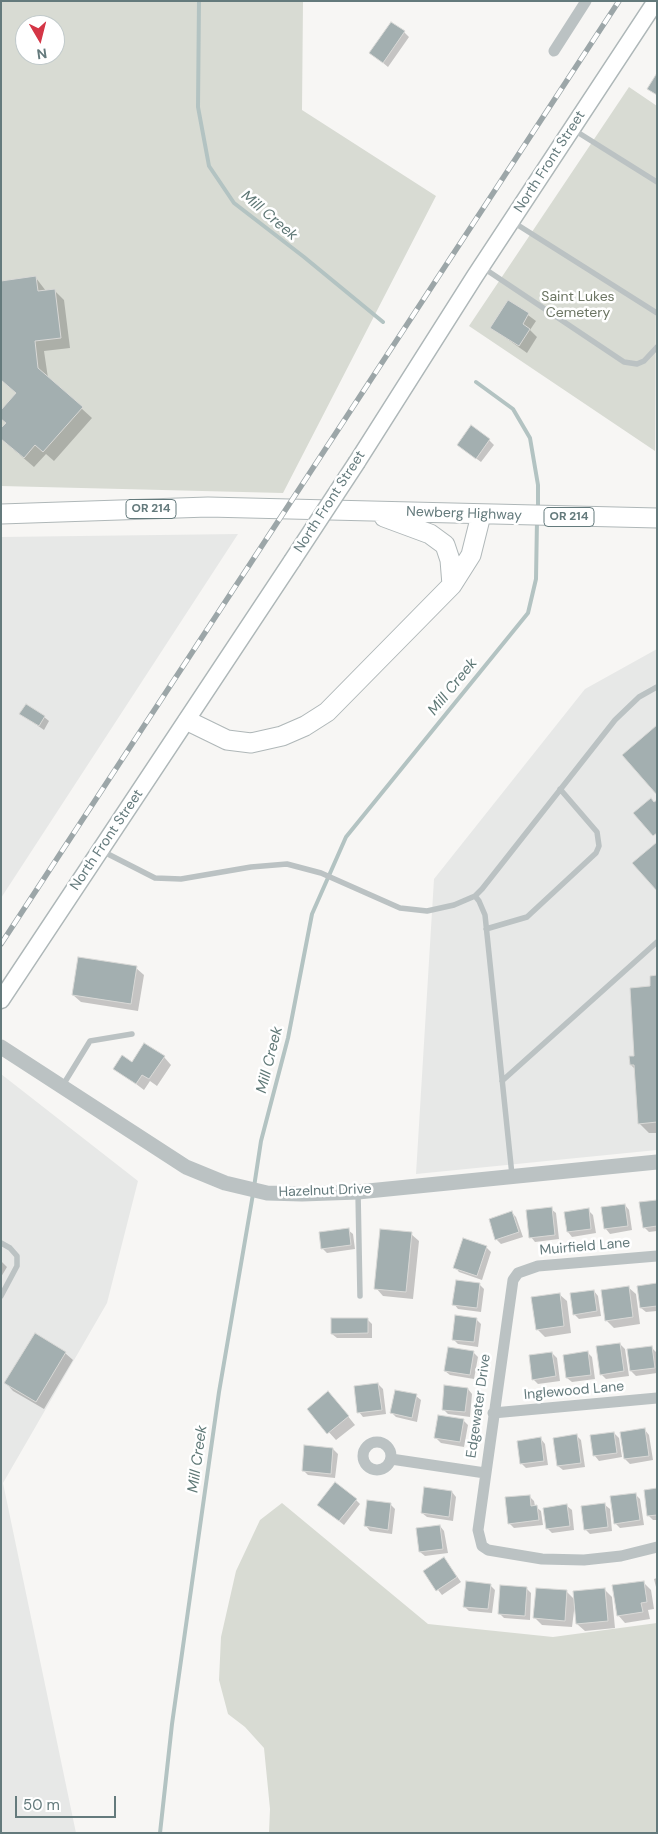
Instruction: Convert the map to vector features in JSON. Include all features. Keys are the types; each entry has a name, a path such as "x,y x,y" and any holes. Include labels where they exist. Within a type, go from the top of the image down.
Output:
{"main road":[{"name":"North Front Street","path":"1,1000 188,721 357,462 481,267 656,1"},
{"name":"Newberg Highway","path":"1,514 208,507 657,518"},
{"path":"366,511 439,539 446,545 449,552 452,585"},
{"path":"188,721 227,740 244,743 271,740 305,726 336,705 452,585 471,555 481,515"}],"street":[{"path":"554,51 586,1"},
{"name":"Hazelnut Drive","path":"1,1047 186,1167 238,1187 267,1193 358,1192 657,1162"},
{"name":"Muirfield Lane","path":"518,1273 538,1266 657,1256"},
{"name":"Edgewater Drive","path":"518,1273 513,1280 510,1290 485,1473 478,1530 482,1546 498,1552 564,1560 621,1556 657,1547"},
{"name":"Inglewood Lane","path":"493,1413 657,1398"},
{"path":"391,1459 485,1473"}],"lane":[{"path":"572,128 657,182"},
{"path":"511,221 657,313"},
{"path":"481,267 624,362 637,364 644,361 657,347"},
{"path":"100,850 142,873 168,879 181,879 274,864 298,866 321,873 380,900 415,911 442,908 474,896 615,720 639,697 657,687"},
{"path":"486,929 527,917 596,853 599,846 597,832 560,789"},
{"path":"474,896 483,908 486,929 513,1177"},
{"path":"502,1081 657,942"},
{"path":"62,1087 90,1041 132,1034"},
{"path":"358,1192 360,1296"},
{"path":"1,1243 10,1248 17,1256 17,1266 1,1296"}],"shaded area":[{"path":"238,534 1,898 1,537"},
{"path":"657,649 657,1150 416,1174 434,879 585,689"},
{"path":"1,1074 138,1181 107,1303 3,1483 76,1833 1,1833"}],"green space":[{"path":"1,1 303,1 302,110 436,196 283,493 1,486"},
{"name":"Saint Lukes Cemetery","path":"629,87 657,106 655,451 469,326"},
{"path":"282,1503 428,1624 553,1637 657,1623 657,1833 269,1833 270,1809 264,1748 245,1727 228,1714 219,1680 221,1637 236,1571 260,1520"}],"building":[{"path":"391,22 405,31 383,63 369,53"},
{"path":"657,73 657,95 647,89"},
{"path":"36,276 38,291 55,289 61,338 35,341 38,368 83,407 43,452 35,445 24,458 1,439 1,428 6,423 1,419 1,410 16,393 1,380 1,281"},
{"path":"508,300 529,313 523,324 530,329 519,346 490,328"},
{"path":"471,425 490,439 476,459 457,445"},
{"path":"26,704 45,716 39,726 19,714"},
{"path":"657,725 657,795 622,755"},
{"path":"651,798 654,802 657,800 657,833 653,836 633,813"},
{"path":"657,842 657,891 632,863"},
{"path":"78,957 137,966 131,1004 72,995"},
{"path":"657,975 657,1122 638,1124 634,1065 630,1065 629,1056 634,1056 630,988 650,986 650,976"},
{"path":"144,1043 165,1056 149,1079 142,1075 136,1084 113,1069 122,1055 132,1062"},
{"path":"657,1200 657,1226 643,1228 639,1202"},
{"path":"625,1204 628,1226 604,1229 601,1207"},
{"path":"552,1207 555,1235 529,1238 526,1210"},
{"path":"589,1208 591,1229 567,1232 564,1212"},
{"path":"512,1211 519,1232 495,1240 489,1219"},
{"path":"349,1228 351,1245 321,1249 319,1232"},
{"path":"380,1229 412,1232 406,1292 374,1289"},
{"path":"463,1238 487,1246 477,1276 453,1268"},
{"path":"456,1280 480,1283 477,1308 452,1305"},
{"path":"657,1283 657,1306 640,1308 637,1286"},
{"path":"629,1286 633,1317 605,1321 601,1290"},
{"path":"594,1290 597,1311 573,1315 570,1293"},
{"path":"560,1293 564,1326 536,1330 531,1297"},
{"path":"455,1315 477,1318 474,1342 452,1340"},
{"path":"331,1318 368,1318 368,1333 331,1334"},
{"path":"35,1333 66,1352 36,1402 4,1383"},
{"path":"620,1343 624,1371 600,1375 596,1346"},
{"path":"652,1346 655,1368 630,1371 627,1349"},
{"path":"448,1347 474,1351 470,1375 444,1371"},
{"path":"588,1351 591,1375 566,1378 563,1355"},
{"path":"552,1352 556,1376 532,1380 529,1355"},
{"path":"378,1383 382,1410 357,1413 354,1386"},
{"path":"444,1385 468,1388 465,1412 442,1410"},
{"path":"395,1390 417,1394 412,1418 390,1413"},
{"path":"328,1391 349,1416 327,1434 307,1409"},
{"path":"438,1415 464,1419 460,1442 434,1438"},
{"path":"645,1428 649,1456 624,1459 620,1432"},
{"path":"614,1432 617,1453 593,1456 590,1435"},
{"path":"577,1434 581,1463 557,1466 553,1438"},
{"path":"541,1437 544,1461 520,1464 517,1441"},
{"path":"304,1445 333,1448 331,1474 302,1471"},
{"path":"335,1482 357,1499 339,1521 317,1505"},
{"path":"424,1487 452,1491 449,1517 421,1513"},
{"path":"657,1488 657,1515 647,1516 644,1490"},
{"path":"636,1493 640,1520 614,1524 610,1496"},
{"path":"530,1495 531,1506 537,1505 539,1520 508,1524 505,1497"},
{"path":"367,1500 391,1503 388,1530 364,1526"},
{"path":"605,1503 608,1527 584,1530 581,1506"},
{"path":"567,1504 570,1526 546,1529 543,1508"},
{"path":"440,1525 443,1549 419,1552 416,1528"},
{"path":"444,1557 457,1577 436,1591 423,1571"},
{"path":"466,1581 491,1584 488,1609 463,1607"},
{"path":"644,1581 647,1602 641,1603 643,1612 617,1616 612,1585"},
{"path":"500,1585 527,1587 525,1616 498,1614"},
{"path":"536,1588 567,1590 565,1621 533,1618"},
{"path":"605,1588 608,1621 576,1624 573,1591"}],"waterway":[{"name":"Mill Creek","path":"199,1 198,107 209,166 234,203 383,322"},
{"name":"Mill Creek","path":"476,382 513,409 530,438 538,485 538,511"},
{"name":"Mill Creek","path":"254,1187 261,1141 288,1038 312,914 346,837 528,613 536,579 537,520"},
{"name":"Mill Creek","path":"160,1833 172,1724 219,1392 253,1194"}],"railway":[{"path":"1,944 619,1"}]}
